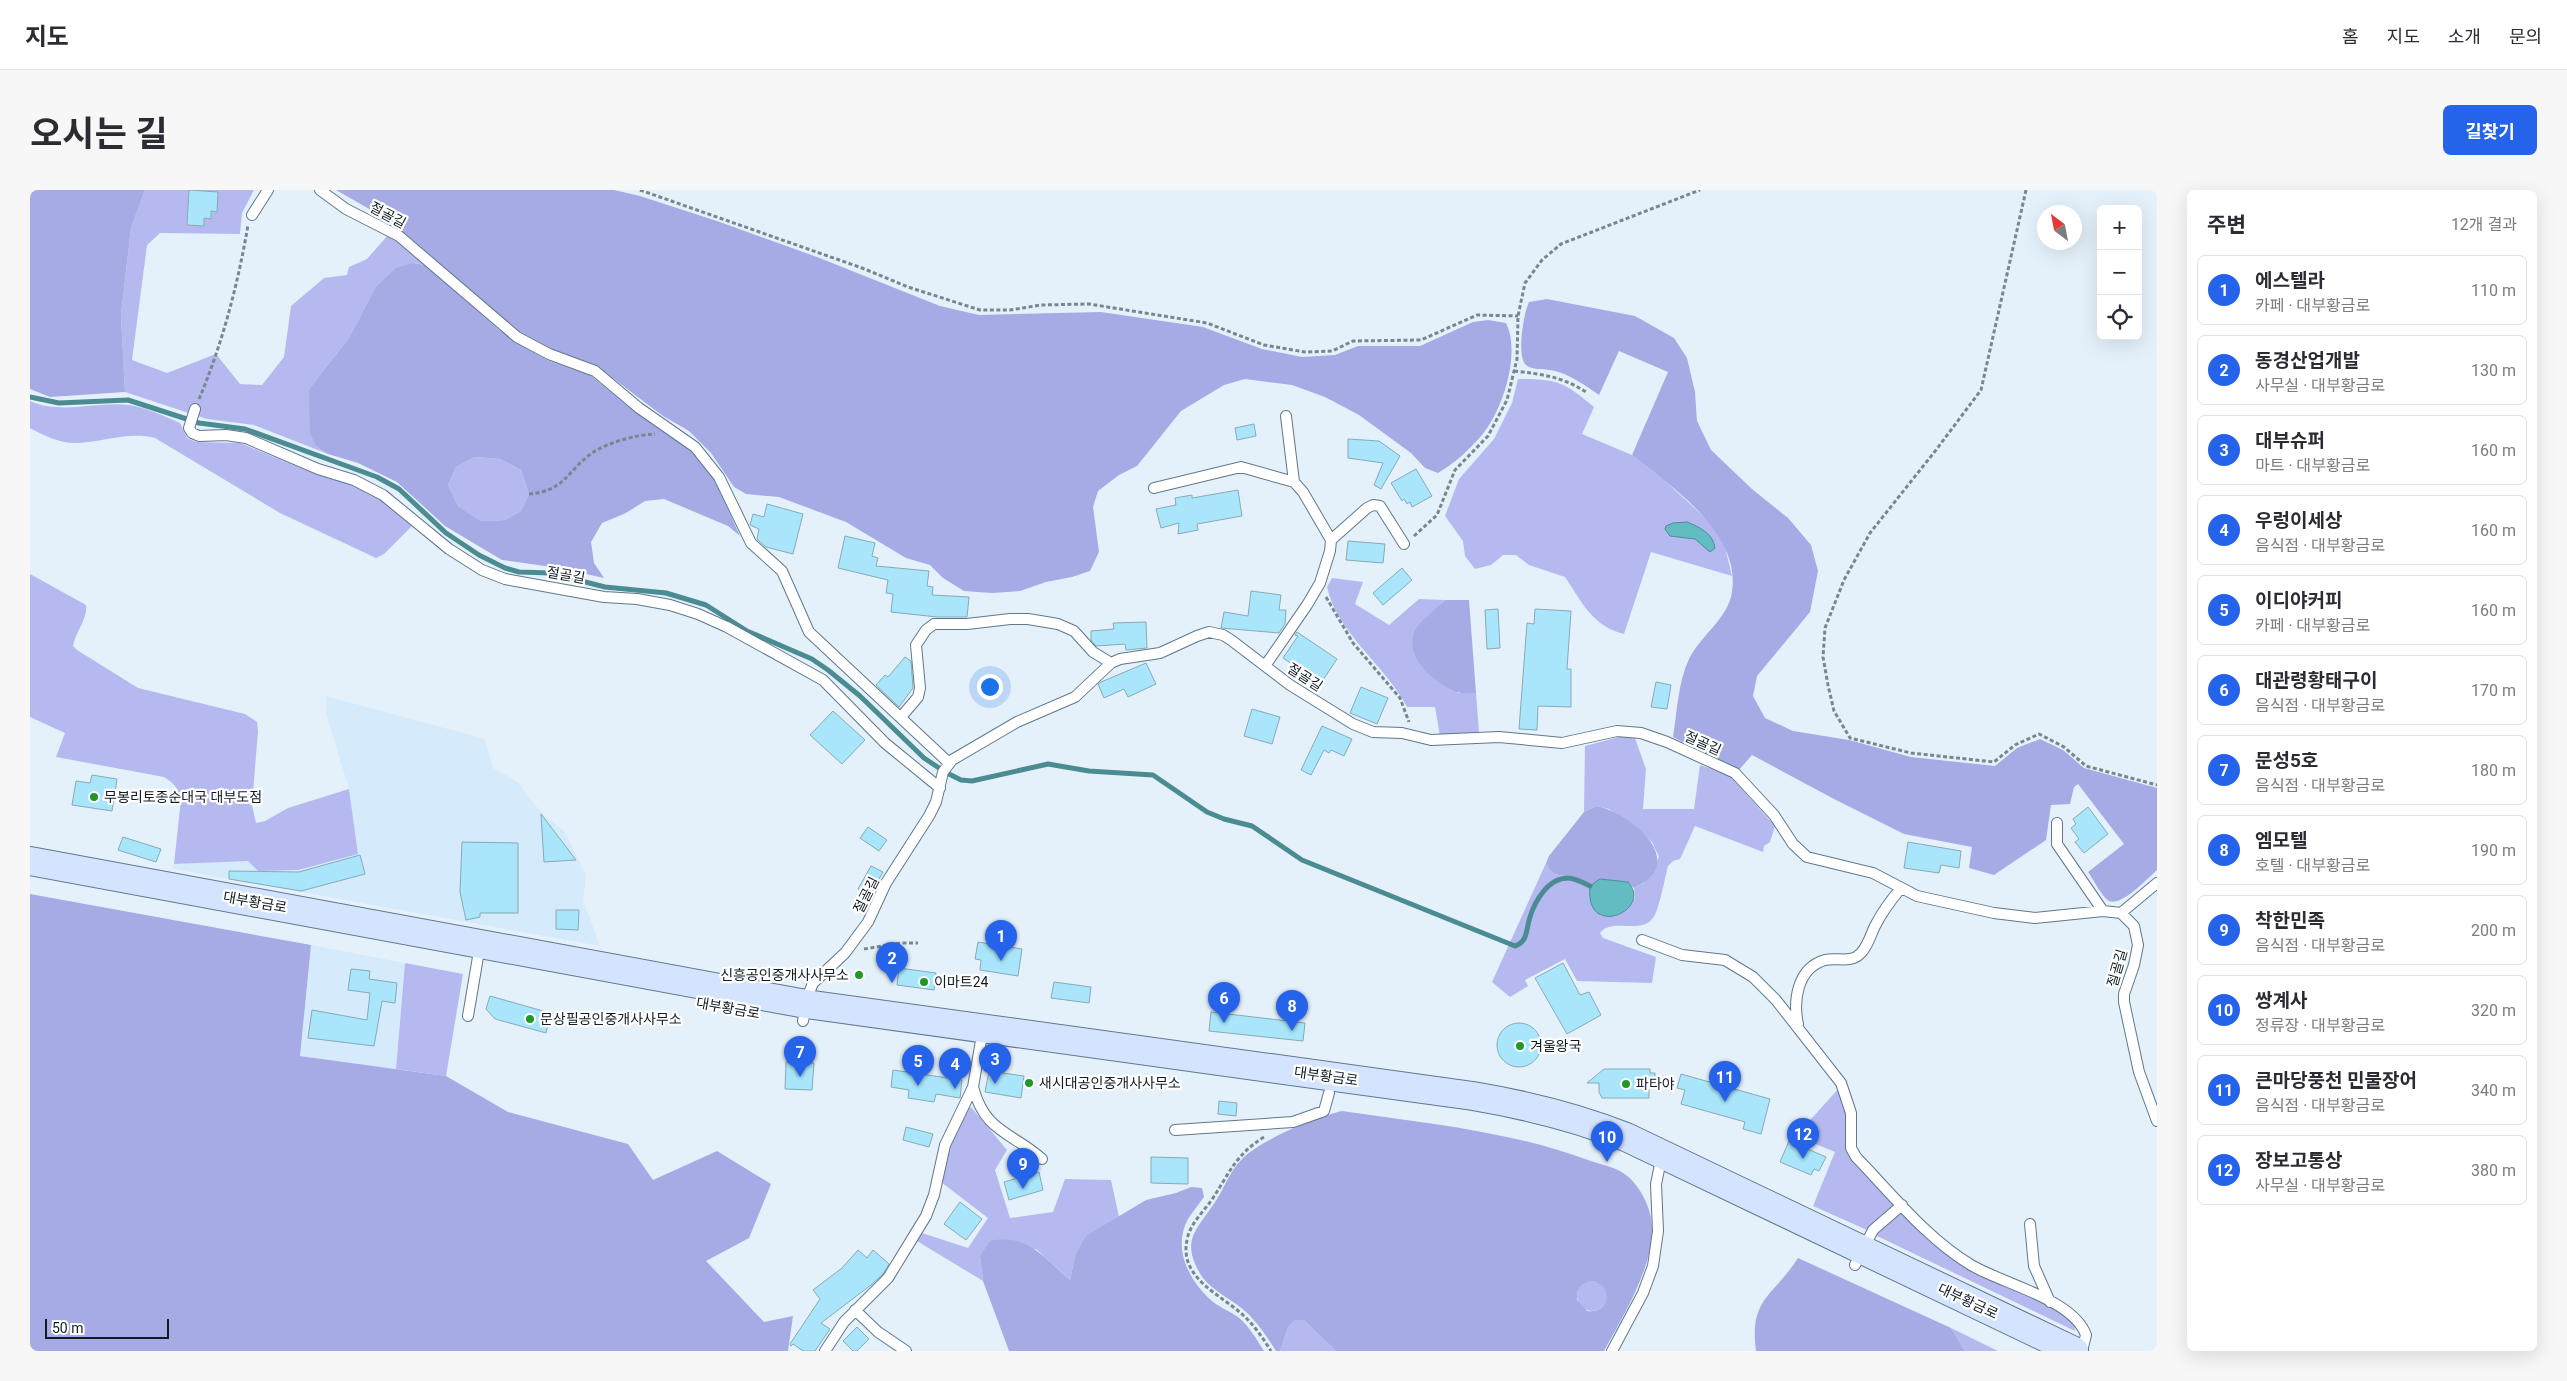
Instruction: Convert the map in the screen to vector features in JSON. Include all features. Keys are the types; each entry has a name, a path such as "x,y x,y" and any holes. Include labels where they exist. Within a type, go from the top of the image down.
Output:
{"main road":[{"name":"대부황금로","path":"30,862 478,953 708,1006 805,1013 1522,1105 1586,1121 1660,1163 1859,1258 2074,1351"},
{"name":"대부황금로","path":"30,879 478,953"},
{"name":"대부황금로","path":"981,1037 1329,1093 1485,1115 1542,1126 1660,1163"},
{"name":"대부황금로","path":"1859,1258 2034,1351"}],"lane":[{"path":"252,215 268,190"},
{"name":"절골길","path":"320,190 346,209 399,236 517,337 549,354 596,372 639,408 678,434 707,460 728,493 752,542 782,571 809,632 949,763"},
{"name":"절골길","path":"195,409 189,428 192,433 199,436 226,435 246,438 318,469 354,480 384,494 449,549 482,570 504,579 604,597 637,599 670,605 698,614 727,627 823,680 885,743 940,788"},
{"path":"1286,416 1294,482"},
{"path":"1154,488 1241,467 1294,482 1303,492 1331,540 1367,508 1373,505 1380,506 1386,512 1404,544"},
{"name":"절골길","path":"1265,666 1320,583 1331,540"},
{"path":"901,717 918,696 920,688 916,645 926,630 934,624 967,624 1010,619 1058,624 1074,631 1093,652 1111,663"},
{"name":"절골길","path":"805,1013 818,977 845,954 868,922 886,884 930,816 940,788 943,772 949,763 1017,722 1075,697 1111,663 1120,659 1160,653 1209,632 1224,635 1290,685 1364,729 1373,732 1402,733 1413,737 1456,740 1499,737 1562,743 1586,740 1605,733 1629,730 1654,737 1734,774 1774,815 1793,844 1807,857 1873,873 1917,896 2018,916 2052,917 2103,911 2121,913 2134,926 2138,945 2134,965 2124,994 2124,1002 2139,1072 2157,1122"},
{"path":"2057,824 2058,844 2103,911"},
{"path":"2121,913 2157,883"},
{"path":"1798,1025 1794,1007 1797,991 1804,976 1815,964 1826,960 1847,960 1861,953 1884,909 1901,888"},
{"path":"1642,940 1682,955 1725,960 1753,977 1798,1025 1841,1083 1851,1112 1851,1148 1856,1157 1947,1248 1970,1265 2060,1307 2082,1325 2086,1335 2082,1351"},
{"path":"468,1016 478,953"},
{"path":"825,1351 856,1310 888,1278 926,1216 934,1195 945,1145 973,1087 981,1037"},
{"path":"973,1087 983,1112 992,1123 1007,1136 1042,1159"},
{"path":"1175,1130 1293,1122 1324,1111 1329,1093"},
{"path":"1612,1351 1643,1293 1653,1266 1658,1231 1656,1201 1660,1163"},
{"path":"1859,1258 1873,1230 1902,1205"},
{"path":"2030,1224 2034,1266 2050,1302"},
{"path":"856,1310 878,1332 906,1351"}],"path":[{"path":"640,190 837,259 908,287 980,310 1010,310 1041,305 1089,304 1207,323 1264,345 1305,352 1332,351 1353,341 1421,340 1477,315 1518,316"},
{"path":"1404,544 1437,516 1455,470 1488,436 1507,400 1517,359 1518,316 1525,283 1542,260 1561,244 1700,190"},
{"path":"2026,190 1981,390 1870,533 1844,580 1825,628 1823,657 1828,685 1834,711 1850,738 1911,753 1994,762 2015,745 2039,734 2064,747 2086,766 2157,785"},
{"path":"195,409 231,304 252,215"},
{"path":"1514,371 1548,374 1570,382 1586,392"},
{"path":"529,494 544,493 560,486 593,452 624,440 652,434 678,434"},
{"path":"1320,583 1329,604 1354,643 1400,698 1413,737"},
{"path":"845,954 874,946 918,943"},
{"path":"1271,1351 1242,1313 1214,1294 1200,1281 1187,1254 1187,1240 1192,1226 1236,1159 1263,1138 1293,1122"}],"shaded area":[{"path":"30,190 145,190 131,228 121,315 125,392 50,397 30,389"},
{"path":"145,190 254,190 242,213 240,234 160,233 147,245 132,360 167,373 216,354 240,384 262,385 284,357 291,306 324,278 347,275 349,267 367,259 388,235 401,243 425,265 413,263 375,288 349,338 309,389 316,446 328,454 254,425 207,419 125,392 121,315 131,228"},
{"path":"336,190 614,190 640,196 720,222 817,257 940,306 979,315 1101,312 1203,327 1262,349 1302,357 1335,355 1358,346 1420,346 1473,322 1488,320 1506,323 1512,350 1511,365 1503,396 1490,424 1467,451 1438,473 1425,468 1411,453 1359,415 1325,397 1292,385 1245,379 1224,385 1181,411 1137,466 1119,475 1098,491 1093,507 1099,552 1090,571 1046,582 1020,591 992,593 964,591 943,578 930,565 906,558 846,522 779,497 746,494 734,487 711,453 689,431 663,416 602,370 553,350 507,325 392,222"},
{"path":"413,263 425,265 499,330 547,360 590,375 634,411 686,446 714,478 740,536 728,526 664,499 645,501 626,513 602,523 591,542 594,563 604,578 559,568 502,560 445,526 397,482 358,463 328,454 316,446 310,433 309,389 349,338 375,288 396,268","holes":["475,457 500,459 521,470 529,494 521,511 505,520 480,521 458,506 448,485 456,467"]},
{"path":"1547,299 1635,316 1674,338 1687,358 1695,392 1697,421 1711,450 1752,489 1788,518 1811,545 1818,571 1810,612 1757,676 1753,696 1765,718 1793,731 1849,740 1911,757 1995,766 2017,748 2040,739 2063,750 2084,768 2157,788 2157,870 2134,891 2120,900 2114,902 2106,899 2088,872 2124,844 2078,784 2074,787 2070,804 2051,805 2046,840 1994,875 1969,868 1972,847 1904,834 1752,755 1738,771 1673,737 1680,687 1685,668 1699,643 1718,621 1731,597 1732,574 1727,553 1717,534 1702,515 1667,482 1632,455 1668,372 1619,351 1599,395 1567,375 1552,370 1529,367 1523,360 1521,344 1527,307 1529,302"},
{"path":"1518,379 1552,381 1567,387 1594,407 1582,434 1632,455 1665,481 1712,524 1725,547 1732,576 1651,552 1624,634 1613,630 1596,619 1583,604 1565,577 1529,565 1516,555 1503,555 1491,565 1475,569 1465,556 1463,541 1445,516 1459,479 1494,439 1512,403"},
{"path":"30,401 54,407 117,404 136,406 149,410 180,423 187,438 196,442 240,443 315,474 350,484 388,503 412,526 384,554 376,558 280,513 155,438 135,436 74,443 63,442 46,436 30,428"},
{"path":"475,457 500,459 521,470 529,494 521,511 505,520 479,521 458,506 448,485 456,467"},
{"path":"1687,522 1701,528 1708,534 1715,548 1710,552 1695,539 1670,536 1665,529 1666,526 1673,523"},
{"path":"30,574 86,605 85,615 73,646 77,650 138,688 245,714 257,722 258,731 252,805 256,823 265,821 288,808 349,789 358,854 298,870 258,871 248,861 174,864 181,799 173,784 164,777 56,757 65,733 30,717"},
{"path":"1332,578 1363,582 1355,604 1389,625 1419,599 1445,600 1417,627 1458,693 1476,693 1479,732 1440,736 1435,707 1407,707 1387,677 1351,634 1332,604 1327,587"},
{"path":"1445,600 1469,600 1476,693 1459,693 1438,682 1429,675 1416,657 1413,637 1417,627"},
{"path":"326,696 485,739 493,768 518,782 546,817 564,831 586,875 583,900 600,946 173,869 174,864 358,854 349,789 326,714"},
{"path":"1623,736 1635,738 1646,769 1643,809 1694,809 1700,765 1729,775 1775,826 1770,842 1764,846 1763,852 1695,826 1680,859 1673,861 1668,866 1660,901 1653,918 1648,923 1641,925 1612,926 1605,928 1600,933 1603,938 1656,957 1652,983 1577,981 1565,959 1525,980 1528,986 1510,997 1492,982 1546,863 1548,868 1554,873 1592,884 1590,886 1601,916 1607,916 1624,909 1635,898 1634,888 1644,883 1659,857 1652,842 1634,825 1609,809 1597,806 1584,812 1585,746"},
{"path":"1597,806 1611,811 1639,829 1650,840 1656,853 1657,865 1650,877 1634,888 1628,882 1601,879 1592,884 1554,873 1548,868 1546,863 1549,856 1584,812"},
{"path":"1600,879 1628,882 1634,892 1632,902 1626,910 1616,915 1606,916 1597,913 1591,903 1590,886"},
{"path":"30,894 311,945 300,1056 446,1076 508,1112 628,1144 653,1180 717,1151 771,1184 749,1238 706,1261 764,1322 793,1316 788,1351 30,1351"},
{"path":"311,945 405,963 396,1069 300,1056"},
{"path":"405,963 463,974 446,1076 396,1069"},
{"path":"1839,1088 1847,1116 1847,1145 1896,1205 1867,1230 1813,1206 1835,1152 1796,1136"},
{"path":"971,1107 1007,1150 995,1170 1010,1218 1053,1212 1065,1179 1111,1180 1119,1217 1075,1256 1070,1280 1036,1249 980,1256 983,1281 917,1241 922,1233 968,1248 988,1218 941,1182 947,1153 955,1130 965,1112"},
{"path":"1342,1111 1497,1135 1558,1150 1607,1166 1622,1172 1630,1178 1646,1201 1649,1210 1652,1227 1651,1245 1639,1283 1604,1351 1336,1351 1304,1320 1295,1320 1288,1327 1280,1351 1276,1351 1250,1316 1213,1288 1202,1277 1193,1260 1191,1243 1197,1228 1243,1158 1276,1136","holes":["1590,1281 1603,1286 1606,1291 1606,1301 1598,1310 1587,1311 1577,1300 1579,1289 1583,1284"]},
{"path":"1191,1187 1202,1188 1204,1197 1188,1219 1183,1230 1182,1252 1185,1263 1196,1284 1204,1293 1215,1303 1242,1321 1253,1333 1264,1351 1009,1351 983,1281 980,1256 990,1241 1003,1239 1025,1244 1043,1256 1070,1280 1075,1256 1086,1236 1146,1200 1176,1193"},
{"path":"1903,1210 2000,1284 2056,1308 2074,1324 2075,1331 1875,1235"},
{"path":"1798,1258 1951,1328 1965,1351 1756,1351 1756,1320 1760,1309 1765,1299"},
{"path":"1592,1281 1603,1285 1607,1296 1603,1307 1592,1311 1581,1307 1577,1296 1581,1285"},
{"path":"1295,1320 1304,1320 1336,1351 1280,1351 1288,1327"},
{"path":"1951,1328 1998,1351 1965,1351"}],"building":[{"path":"189,190 218,192 217,212 211,211 211,219 204,218 204,226 187,225"},
{"path":"1254,424 1256,436 1237,440 1235,428"},
{"path":"1348,439 1379,441 1400,456 1381,489 1374,485 1383,463 1348,458"},
{"path":"1416,469 1432,496 1412,507 1410,502 1407,504 1404,499 1402,501 1391,483"},
{"path":"1238,490 1242,516 1197,524 1198,530 1178,534 1179,523 1161,528 1156,509 1176,505 1175,498 1192,495 1192,498"},
{"path":"767,504 803,514 793,554 766,547 757,539 759,529 750,525 753,514 764,517"},
{"path":"845,536 875,543 872,556 878,558 876,566 929,571 927,586 933,587 932,595 969,597 967,617 937,617 891,612 893,594 886,593 888,580 838,568"},
{"path":"1348,541 1385,544 1383,563 1346,560"},
{"path":"1402,568 1412,580 1383,605 1373,593"},
{"path":"1251,591 1281,595 1279,610 1286,610 1285,624 1279,633 1221,628 1224,612 1248,616"},
{"path":"1498,609 1500,648 1487,649 1485,610"},
{"path":"1535,609 1571,611 1567,669 1571,669 1571,707 1538,706 1537,730 1519,729 1527,623 1534,624"},
{"path":"1146,622 1147,648 1126,650 1125,644 1096,646 1091,640 1091,631 1114,629 1113,623"},
{"path":"1297,632 1337,659 1321,683 1283,658 1298,636 1295,635"},
{"path":"905,657 911,661 913,688 899,707 876,685 885,675 888,677"},
{"path":"1146,663 1156,684 1128,697 1124,689 1104,698 1098,684"},
{"path":"1656,682 1671,685 1667,709 1651,707"},
{"path":"1361,687 1388,698 1377,724 1350,713"},
{"path":"1252,709 1280,717 1272,744 1244,736"},
{"path":"833,711 865,740 842,764 810,735"},
{"path":"1322,726 1352,739 1344,756 1331,750 1329,753 1324,750 1311,775 1301,770"},
{"path":"92,775 117,779 112,811 72,805 76,781 90,783"},
{"path":"2088,807 2108,834 2084,853 2075,842 2079,839 2071,828 2076,824 2073,819"},
{"path":"541,814 576,860 544,862"},
{"path":"868,827 887,840 879,851 860,838"},
{"path":"123,837 161,849 156,862 118,850"},
{"path":"462,842 518,843 518,913 480,913 480,917 466,920 460,892"},
{"path":"1908,842 1961,851 1959,868 1941,865 1939,873 1904,868"},
{"path":"360,855 365,874 301,891 229,879 229,871 299,872"},
{"path":"871,866 883,872 870,895 858,889"},
{"path":"556,910 579,910 578,930 556,929"},
{"path":"978,942 1022,949 1018,976 980,970 981,960 975,959"},
{"path":"1563,963 1580,995 1589,992 1601,1015 1567,1034 1535,978"},
{"path":"899,968 936,973 934,990 897,985"},
{"path":"351,969 370,971 369,979 397,983 395,1003 382,1001 374,1046 308,1038 312,1010 367,1020 370,993 348,990"},
{"path":"1054,982 1091,987 1089,1003 1051,998"},
{"path":"490,996 543,1011 549,1020 546,1033 495,1019 486,1009"},
{"path":"1211,1012 1305,1023 1303,1041 1209,1031"},
{"path":"1515,1023 1523,1023 1535,1029 1541,1045 1535,1061 1523,1067 1515,1067 1503,1061 1497,1049 1497,1041 1503,1029"},
{"path":"786,1062 814,1063 812,1090 785,1089"},
{"path":"1604,1069 1650,1069 1650,1073 1655,1073 1655,1086 1649,1086 1649,1098 1602,1098 1599,1092 1599,1083 1587,1083"},
{"path":"893,1070 962,1080 960,1098 936,1094 934,1102 908,1098 909,1090 891,1087"},
{"path":"989,1071 1024,1076 1021,1098 985,1092"},
{"path":"1681,1074 1770,1099 1761,1134 1743,1129 1745,1122 1681,1104 1685,1090 1677,1088"},
{"path":"1219,1101 1237,1103 1236,1116 1218,1114"},
{"path":"906,1127 933,1134 929,1147 903,1140"},
{"path":"1789,1141 1826,1157 1819,1171 1814,1169 1811,1175 1780,1162"},
{"path":"1151,1157 1188,1158 1188,1184 1151,1183"},
{"path":"1039,1172 1043,1190 1009,1200 1004,1182"},
{"path":"960,1202 982,1219 966,1240 944,1224"},
{"path":"858,1250 867,1258 873,1250 889,1264 883,1274 821,1323 830,1329 815,1351 803,1351 793,1344 791,1346 790,1344 820,1299 813,1290 842,1268"},
{"path":"857,1327 869,1339 857,1351 853,1351 843,1341"}],"waterway":[{"path":"30,397 59,403 128,400 199,423 245,429 377,477 399,489 446,533 479,555 505,568 519,572 550,573 605,587 666,593 706,605 747,631 812,659 828,670 860,696 924,758 939,768"},
{"path":"949,774 961,780 972,781 1048,764 1089,771 1153,775 1207,812 1224,819 1252,826 1302,860 1515,946 1526,935 1535,904 1543,891 1549,886 1561,879 1568,878 1590,886"}],"place":[{"name":"무봉리토종순대국 대부도점","path":"94,797"},
{"name":"에스텔라","path":"1001,961"},
{"name":"신흥공인중개사사무소","path":"859,975"},
{"name":"이마트24","path":"924,982"},
{"name":"동경산업개발","path":"892,983"},
{"name":"문상필공인중개사사무소","path":"530,1019"},
{"name":"대관령황태구이","path":"1224,1023"},
{"name":"엠모텔","path":"1292,1031"},
{"name":"겨울왕국","path":"1520,1046"},
{"name":"문성5호","path":"800,1077"},
{"name":"새시대공인중개사사무소","path":"1029,1083"},
{"name":"대부슈퍼","path":"995,1084"},
{"name":"파타야","path":"1626,1084"},
{"name":"이디야커피","path":"918,1086"},
{"name":"우렁이세상","path":"955,1089"},
{"name":"큰마당풍천 민물장어","path":"1725,1102"},
{"name":"장보고통상","path":"1803,1159"},
{"name":"쌍계사","path":"1607,1162"},
{"name":"착한민족","path":"1023,1189"}]}
